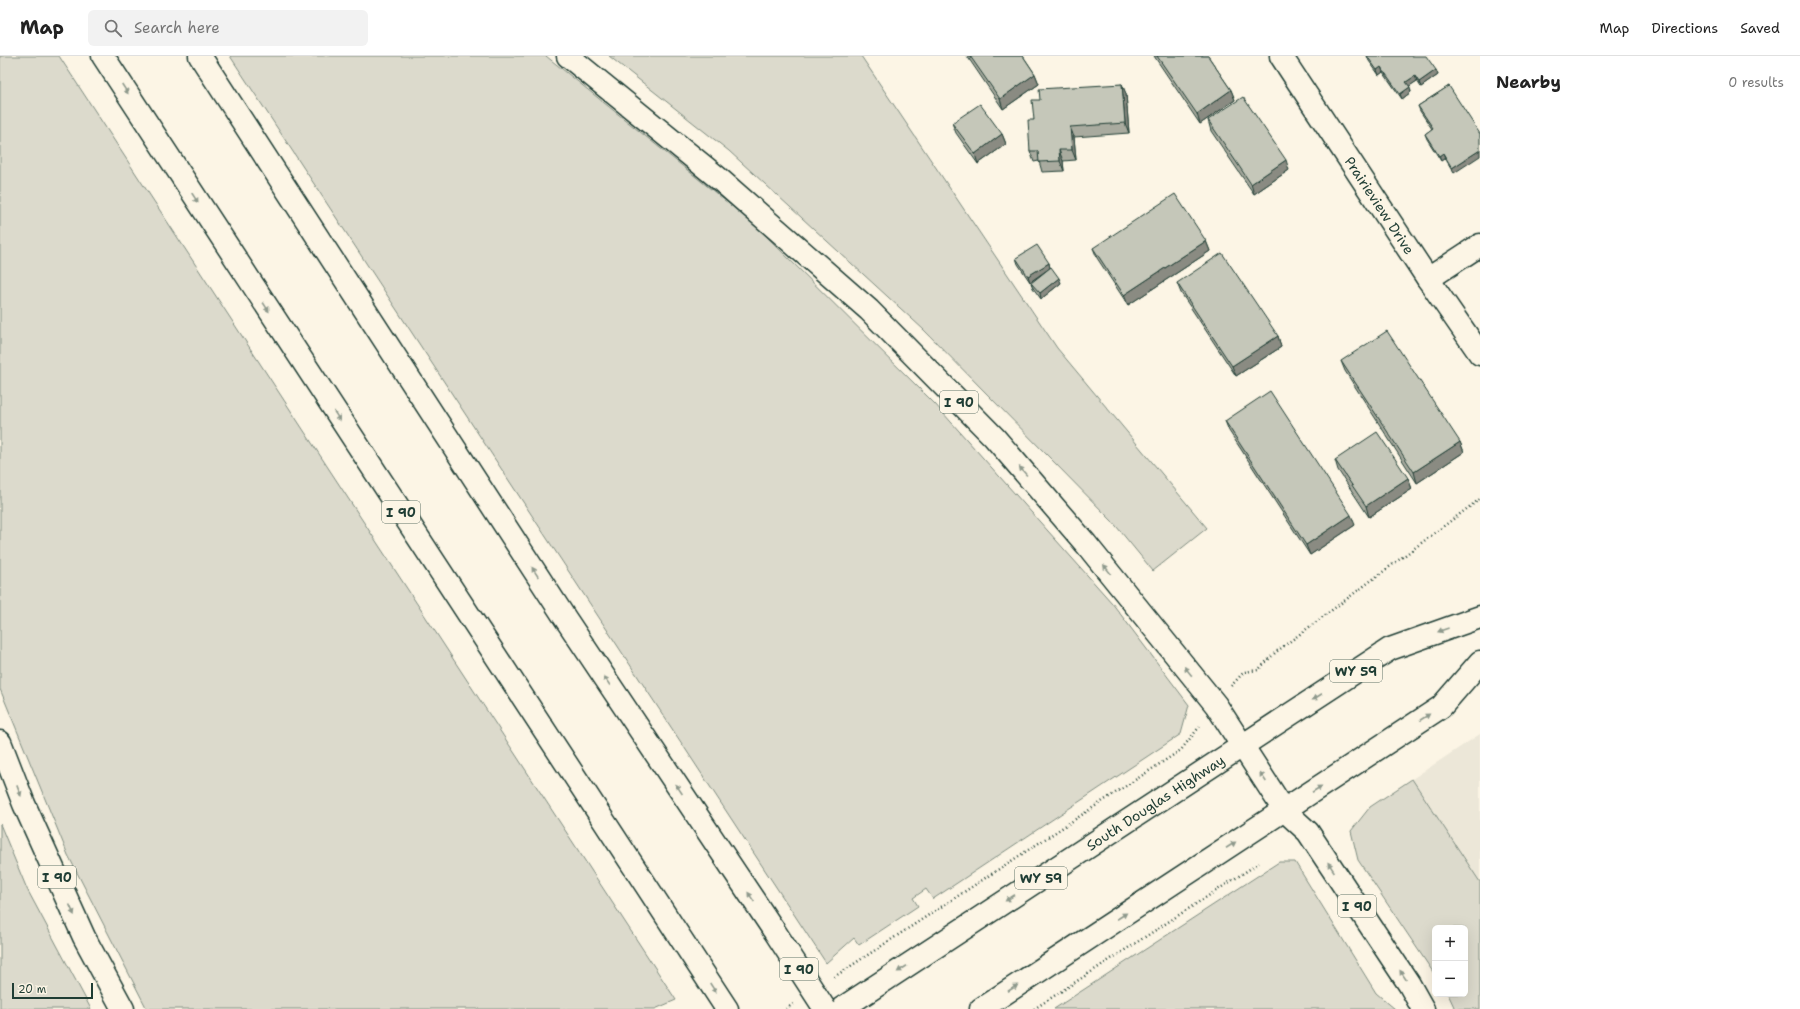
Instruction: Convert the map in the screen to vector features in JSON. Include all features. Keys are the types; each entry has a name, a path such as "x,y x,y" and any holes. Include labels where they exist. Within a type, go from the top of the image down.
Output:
{"main road":[{"name":"I 90","path":"103,56 727,1009"},
{"name":"I 90","path":"200,56 565,618 825,1009"},
{"name":"I 90","path":"568,56 717,177 869,310 994,438 1091,550 1216,705 1284,810 1308,832 1409,984 1423,1009"},
{"name":"Prairieview Drive","path":"1281,56 1428,279 1480,354"},
{"path":"1428,279 1480,245"},
{"name":"South Douglas Highway","path":"841,1009 1390,649 1480,617"},
{"path":"981,1009 1441,708 1480,662"},
{"name":"I 90","path":"0,742 24,804 81,930 123,1009"}],"path":[{"path":"1234,682 1244,672 1258,670 1276,652 1480,499"},
{"path":"832,979 1181,750"},
{"path":"1034,1009 1259,863"},
{"path":"786,1009 799,1000"}],"shaded area":[{"path":"0,56 59,56 676,1000 655,1009 147,1009 68,855 0,689"},
{"path":"230,56 546,56 753,223 935,404 1112,603 1189,705 1181,734 933,899 926,889 913,898 918,906 859,945 854,938 826,963"},
{"path":"609,56 861,56 1057,348 1207,528 1153,571 1112,521 924,330 729,151"},
{"path":"1480,734 1480,882 1412,779"},
{"path":"1412,779 1480,882 1480,1009 1455,1009 1449,997 1468,997 1468,925 1432,925 1432,971 1358,860 1351,831 1370,807"},
{"path":"0,824 27,889 91,1009 0,1009"},
{"path":"1279,862 1295,862 1376,993 1395,1009 1054,1009"}],"building":[{"path":"970,56 1023,56 1035,74 1000,99"},
{"path":"1157,56 1208,56 1231,90 1197,114"},
{"path":"1367,56 1426,56 1436,70 1419,82 1415,76 1406,82 1410,87 1400,94 1381,67 1377,70"},
{"path":"1122,84 1125,123 1070,127 1072,150 1059,150 1060,161 1039,162 1038,151 1030,151 1028,120 1034,120 1032,100 1040,100 1039,89"},
{"path":"1449,86 1480,134 1480,150 1452,168 1443,153 1439,156 1425,134 1433,128 1418,106"},
{"path":"1243,97 1286,160 1251,184 1208,120"},
{"path":"980,104 1002,134 975,154 952,123"},
{"path":"1175,194 1206,241 1124,295 1093,248"},
{"path":"1037,245 1049,263 1028,276 1016,258"},
{"path":"1222,253 1278,336 1232,366 1177,283"},
{"path":"1051,267 1059,278 1040,293 1031,283"},
{"path":"1387,331 1460,442 1414,472 1341,361"},
{"path":"1270,391 1351,515 1306,545 1225,421"},
{"path":"1377,432 1408,478 1366,506 1335,460"}]}
